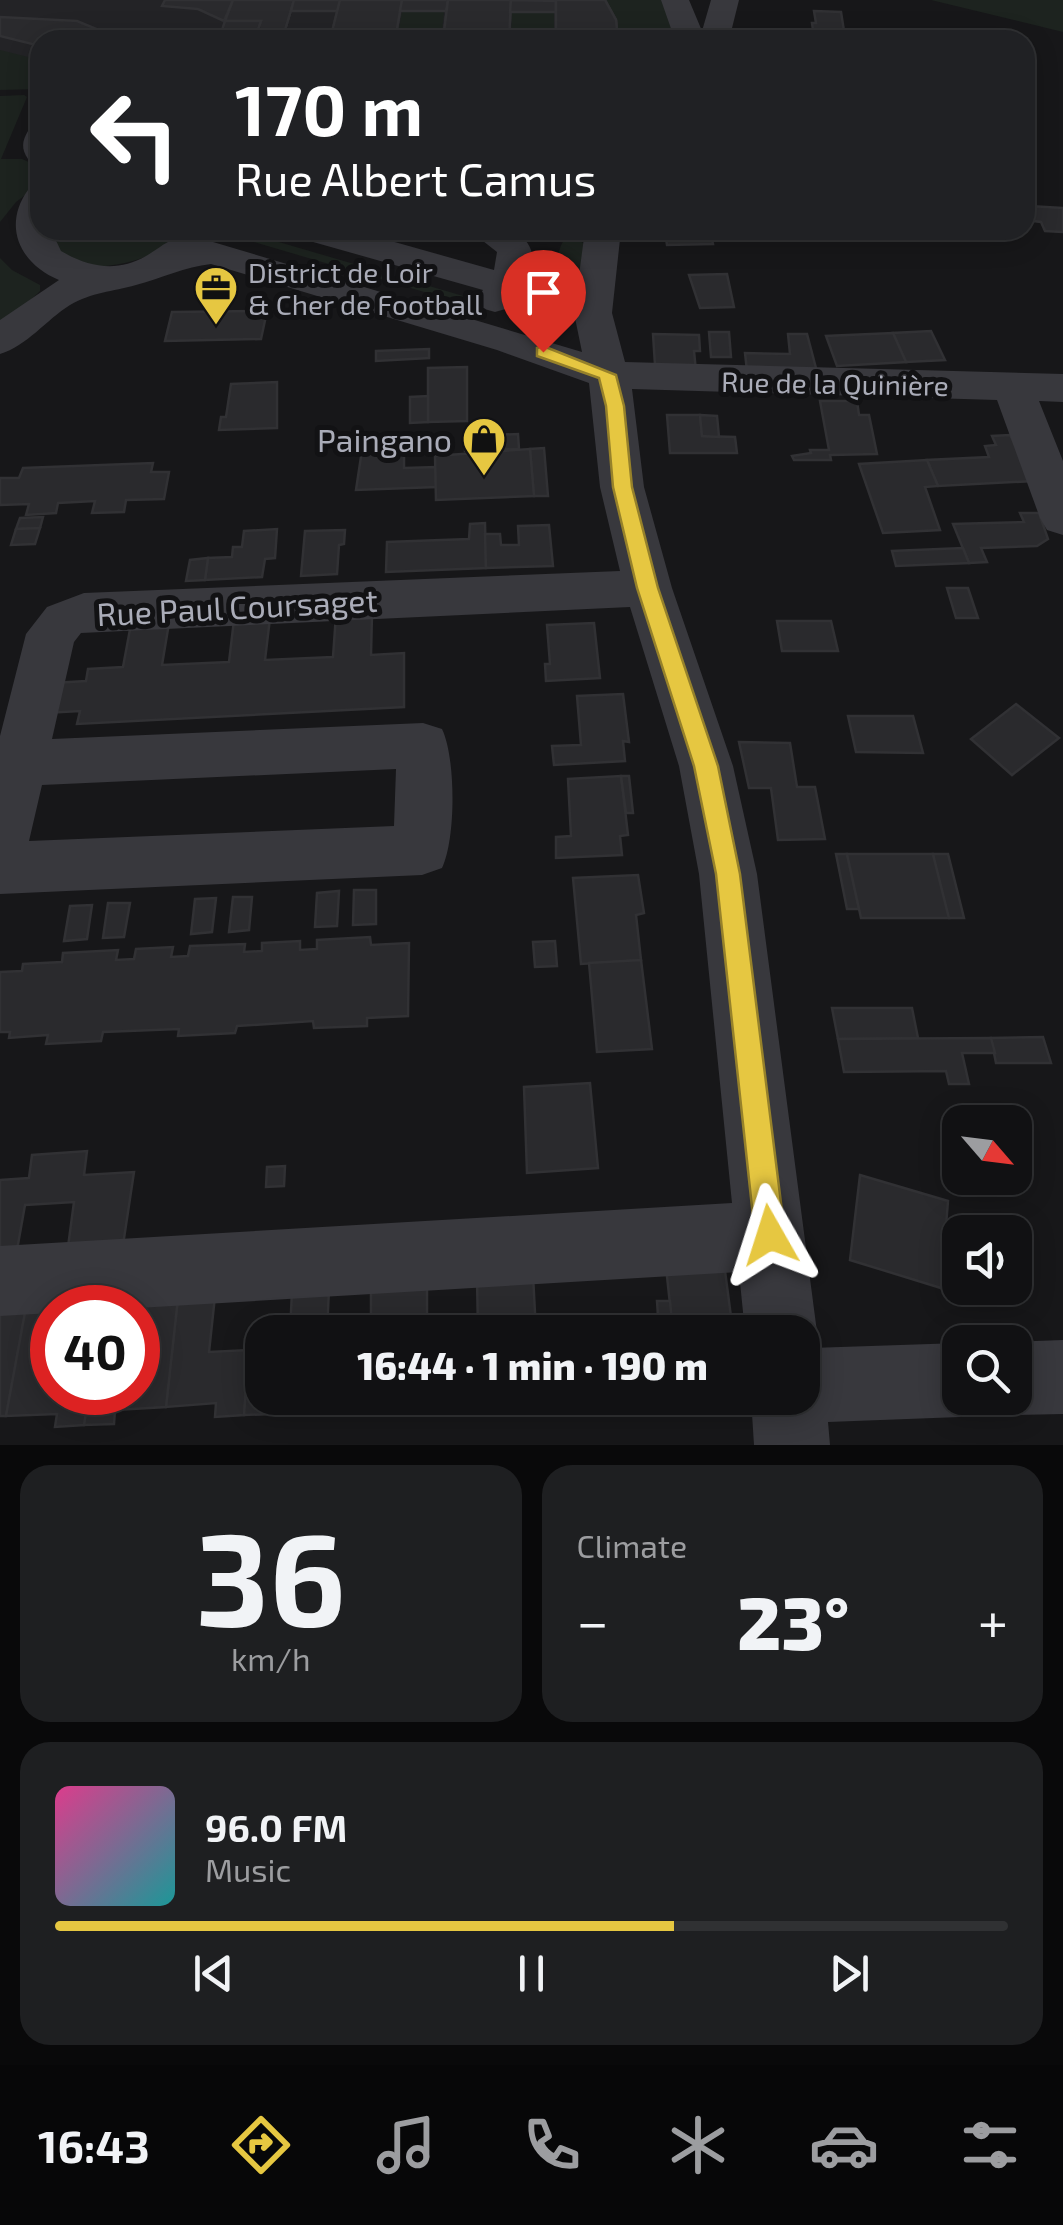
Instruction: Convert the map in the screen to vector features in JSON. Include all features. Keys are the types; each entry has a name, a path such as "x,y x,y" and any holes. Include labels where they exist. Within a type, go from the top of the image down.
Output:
{"street":[{"path":"675,0 686,30"},
{"path":"717,30 725,1"},
{"path":"30,205 17,217 10,234 12,249 46,286 71,286 154,266 183,256 203,240"},
{"name":"Rue de la Quinière","path":"211,240 607,375 1063,388"},
{"path":"347,240 492,281 503,281 512,275"},
{"path":"472,329 517,267 517,252 508,240"},
{"path":"602,240 592,313 615,406 622,487 648,588 706,766 728,874 779,1315"},
{"path":"0,341 46,286"},
{"path":"1013,388 1063,518"},
{"name":"Rue Paul Coursaget","path":"0,845 51,634 64,620 84,612 648,588"},
{"path":"0,868 422,850 423,745 20,763"},
{"path":"0,1281 770,1235"},
{"path":"1032,1378 1063,1377"},
{"path":"820,1385 942,1381"},
{"path":"789,1415 792,1445"}],"shaded area":[{"path":"0,0 605,0 616,20 617,30 30,30 30,87 0,88"},
{"path":"605,0 664,0 674,30 617,30"},
{"path":"931,0 1063,0 1063,32"},
{"path":"402,12 444,12 442,30 399,30"},
{"path":"512,12 554,13 554,30 511,30"},
{"path":"0,50 30,58 30,89 0,90"},
{"path":"0,96 27,97 1,159 30,163 30,192 0,222"},
{"path":"49,240 173,240 134,261 75,267"},
{"path":"247,240 272,240 477,300 472,306"},
{"path":"580,240 584,244 579,306 558,300 556,293 555,276 563,242"},
{"path":"0,258 12,270 40,285 40,291 0,330"}],"building":[{"path":"165,0 233,0 224,21 198,9 162,6"},
{"path":"233,0 253,0 248,8 260,11 276,6 274,0 294,0 285,30 258,30 261,21 225,21"},
{"path":"233,0 294,0 285,30 258,30 261,21 225,21"},
{"path":"294,0 340,0 338,11 291,11"},
{"path":"340,0 361,0 355,7 368,12 382,9 384,4 380,0 402,0 397,30 332,30"},
{"path":"340,0 402,0 397,30 332,30"},
{"path":"402,0 448,0 446,11 400,11"},
{"path":"448,0 470,0 462,7 477,12 492,7 485,0 511,0 510,30 444,30"},
{"path":"448,0 511,0 510,30 444,30"},
{"path":"511,0 556,1 556,12 510,12"},
{"path":"556,0 579,0 570,8 585,13 599,8 590,0 605,0 617,30 556,30"},
{"path":"556,0 605,0 617,30 556,30"},
{"path":"814,11 841,12 844,30 813,30 812,23 816,23"},
{"path":"0,17 77,21 99,30 30,30 30,44 0,36"},
{"path":"225,21 261,21 258,30 222,30"},
{"path":"1035,206 1063,208 1063,232 1045,231 1041,222 1035,221"},
{"path":"666,240 712,240 713,244 667,245"},
{"path":"727,274 734,307 700,308 689,275"},
{"name":"District de Loir & Cher de Football","path":"267,311 261,339 165,341 172,312"},
{"path":"931,331 945,360 906,362 893,333"},
{"path":"709,332 729,332 731,357 711,357"},
{"path":"893,333 906,362 837,366 826,336"},
{"path":"653,334 699,335 700,351 694,351 696,371 655,365"},
{"path":"788,334 807,334 817,372 747,371 745,353 790,354"},
{"path":"429,349 429,358 376,361 376,351"},
{"path":"467,367 467,421 428,422 428,368"},
{"path":"277,382 277,428 219,430 221,417 226,417 231,384"},
{"path":"428,396 428,422 410,423 410,397"},
{"path":"820,401 857,401 859,415 869,415 877,454 794,460 792,456 811,453 810,450 829,450"},
{"path":"667,415 700,415 702,436 735,437 737,453 670,453"},
{"path":"700,415 717,416 719,437 702,436"},
{"path":"518,434 519,449 465,451 465,436"},
{"path":"1010,435 1033,481 938,486 927,460 989,457 985,446 996,445 992,436"},
{"path":"544,448 548,496 534,496 530,449"},
{"path":"391,449 391,456 404,455 404,468 436,467 436,487 356,490 362,450"},
{"name":"Paingano","path":"530,449 534,496 436,500 435,456"},
{"path":"927,460 938,486 925,487 940,530 883,533 859,464"},
{"path":"153,463 151,472 169,472 164,499 126,500 124,512 92,513 95,501 58,503 56,513 26,515 29,504 0,505 0,478 19,478 23,468"},
{"path":"1020,513 1039,513 1048,539 1037,546 981,548 987,562 969,563 953,524 1024,522"},
{"path":"43,517 40,528 16,529 20,518"},
{"path":"485,523 486,568 386,572 387,542 469,539 470,524"},
{"path":"549,525 553,566 486,568 485,534 500,534 501,545 519,545 518,526"},
{"path":"40,528 35,544 11,545 16,529"},
{"path":"277,529 275,558 265,559 262,577 205,580 208,558 232,557 233,547 242,547 244,531"},
{"path":"345,530 344,544 339,545 337,574 301,576 305,531"},
{"path":"963,548 969,563 896,566 892,551"},
{"path":"208,558 205,580 186,581 190,560"},
{"path":"947,588 968,588 978,618 956,618"},
{"path":"372,614 371,655 404,653 404,707 77,724 80,711 46,713 53,683 86,681 88,669 123,667 131,624 169,623 162,665 229,662 234,620 270,618 265,660 333,657 336,615"},
{"path":"777,621 831,621 838,651 782,651"},
{"path":"594,623 600,678 546,681 545,664 550,664 547,625"},
{"path":"623,694 629,742 623,741 625,761 554,765 552,746 581,745 577,696"},
{"path":"1016,704 1059,738 1012,775 971,739"},
{"path":"848,716 913,716 923,753 856,752"},
{"path":"739,742 790,743 797,787 815,787 825,839 778,840 771,788 749,788"},
{"path":"621,776 628,835 620,836 622,855 556,858 556,837 571,836 568,779"},
{"path":"621,776 629,776 633,813 626,813"},
{"path":"836,854 847,854 859,909 847,909"},
{"path":"847,854 933,854 949,918 861,918"},
{"path":"933,854 948,854 964,918 949,918"},
{"path":"638,875 644,913 636,915 641,960 581,964 573,878"},
{"path":"354,890 376,890 376,924 353,925"},
{"path":"339,891 337,926 315,927 317,893"},
{"path":"233,897 252,897 249,930 229,932"},
{"path":"216,898 212,932 191,934 195,899"},
{"path":"108,903 130,903 124,937 103,938"},
{"path":"92,905 87,939 64,941 70,906"},
{"path":"370,937 371,945 409,943 408,1016 367,1018 367,1026 314,1028 313,1021 237,1026 235,1033 178,1036 179,1029 103,1032 101,1041 46,1044 48,1035 9,1038 10,1032 0,1032 0,972 22,971 23,964 62,962 63,953 118,950 116,960 134,959 136,949 173,947 171,957 188,956 190,946 245,944 244,952 262,951 262,943 300,941 300,950 317,949 317,940"},
{"path":"555,941 557,966 535,967 533,942"},
{"path":"641,960 652,1049 597,1052 589,963"},
{"path":"832,1008 912,1008 918,1038 838,1039"},
{"path":"1043,1037 1051,1063 996,1063 991,1038"},
{"path":"991,1038 995,1053 962,1053 969,1084 949,1084 946,1071 844,1072 838,1039"},
{"path":"590,1083 598,1168 527,1173 524,1087"},
{"path":"87,1151 84,1175 134,1172 123,1245 68,1247 74,1202 25,1205 17,1250 0,1251 0,1180 29,1178 32,1155"},
{"path":"285,1166 284,1186 266,1187 267,1167"},
{"path":"860,1175 948,1201 947,1215 942,1215 941,1288 850,1260"},
{"path":"724,1263 731,1315 671,1315 666,1267"},
{"path":"533,1275 535,1315 478,1315 477,1279"},
{"path":"427,1282 427,1315 371,1315 371,1286"},
{"path":"329,1289 328,1315 291,1315 292,1292"},
{"path":"215,1296 209,1352 245,1350 244,1415 215,1417 216,1403 166,1407 178,1298"},
{"path":"178,1298 166,1407 160,1407 160,1299"},
{"path":"657,1301 670,1301 671,1315 658,1315"},
{"path":"26,1307 6,1416 0,1416 0,1309"},
{"path":"26,1307 30,1307 32,1415 6,1416"},
{"path":"57,1415 86,1415 84,1425 55,1427"},
{"path":"86,1415 115,1415 114,1424 84,1425"}],"place":[{"name":"District de Loir & Cher de Football","path":"216,326"},
{"name":"Paingano","path":"484,477"}],"route":[{"path":"543,352 607,375 615,406 622,487 648,588 706,766 728,874 770,1235"}]}
